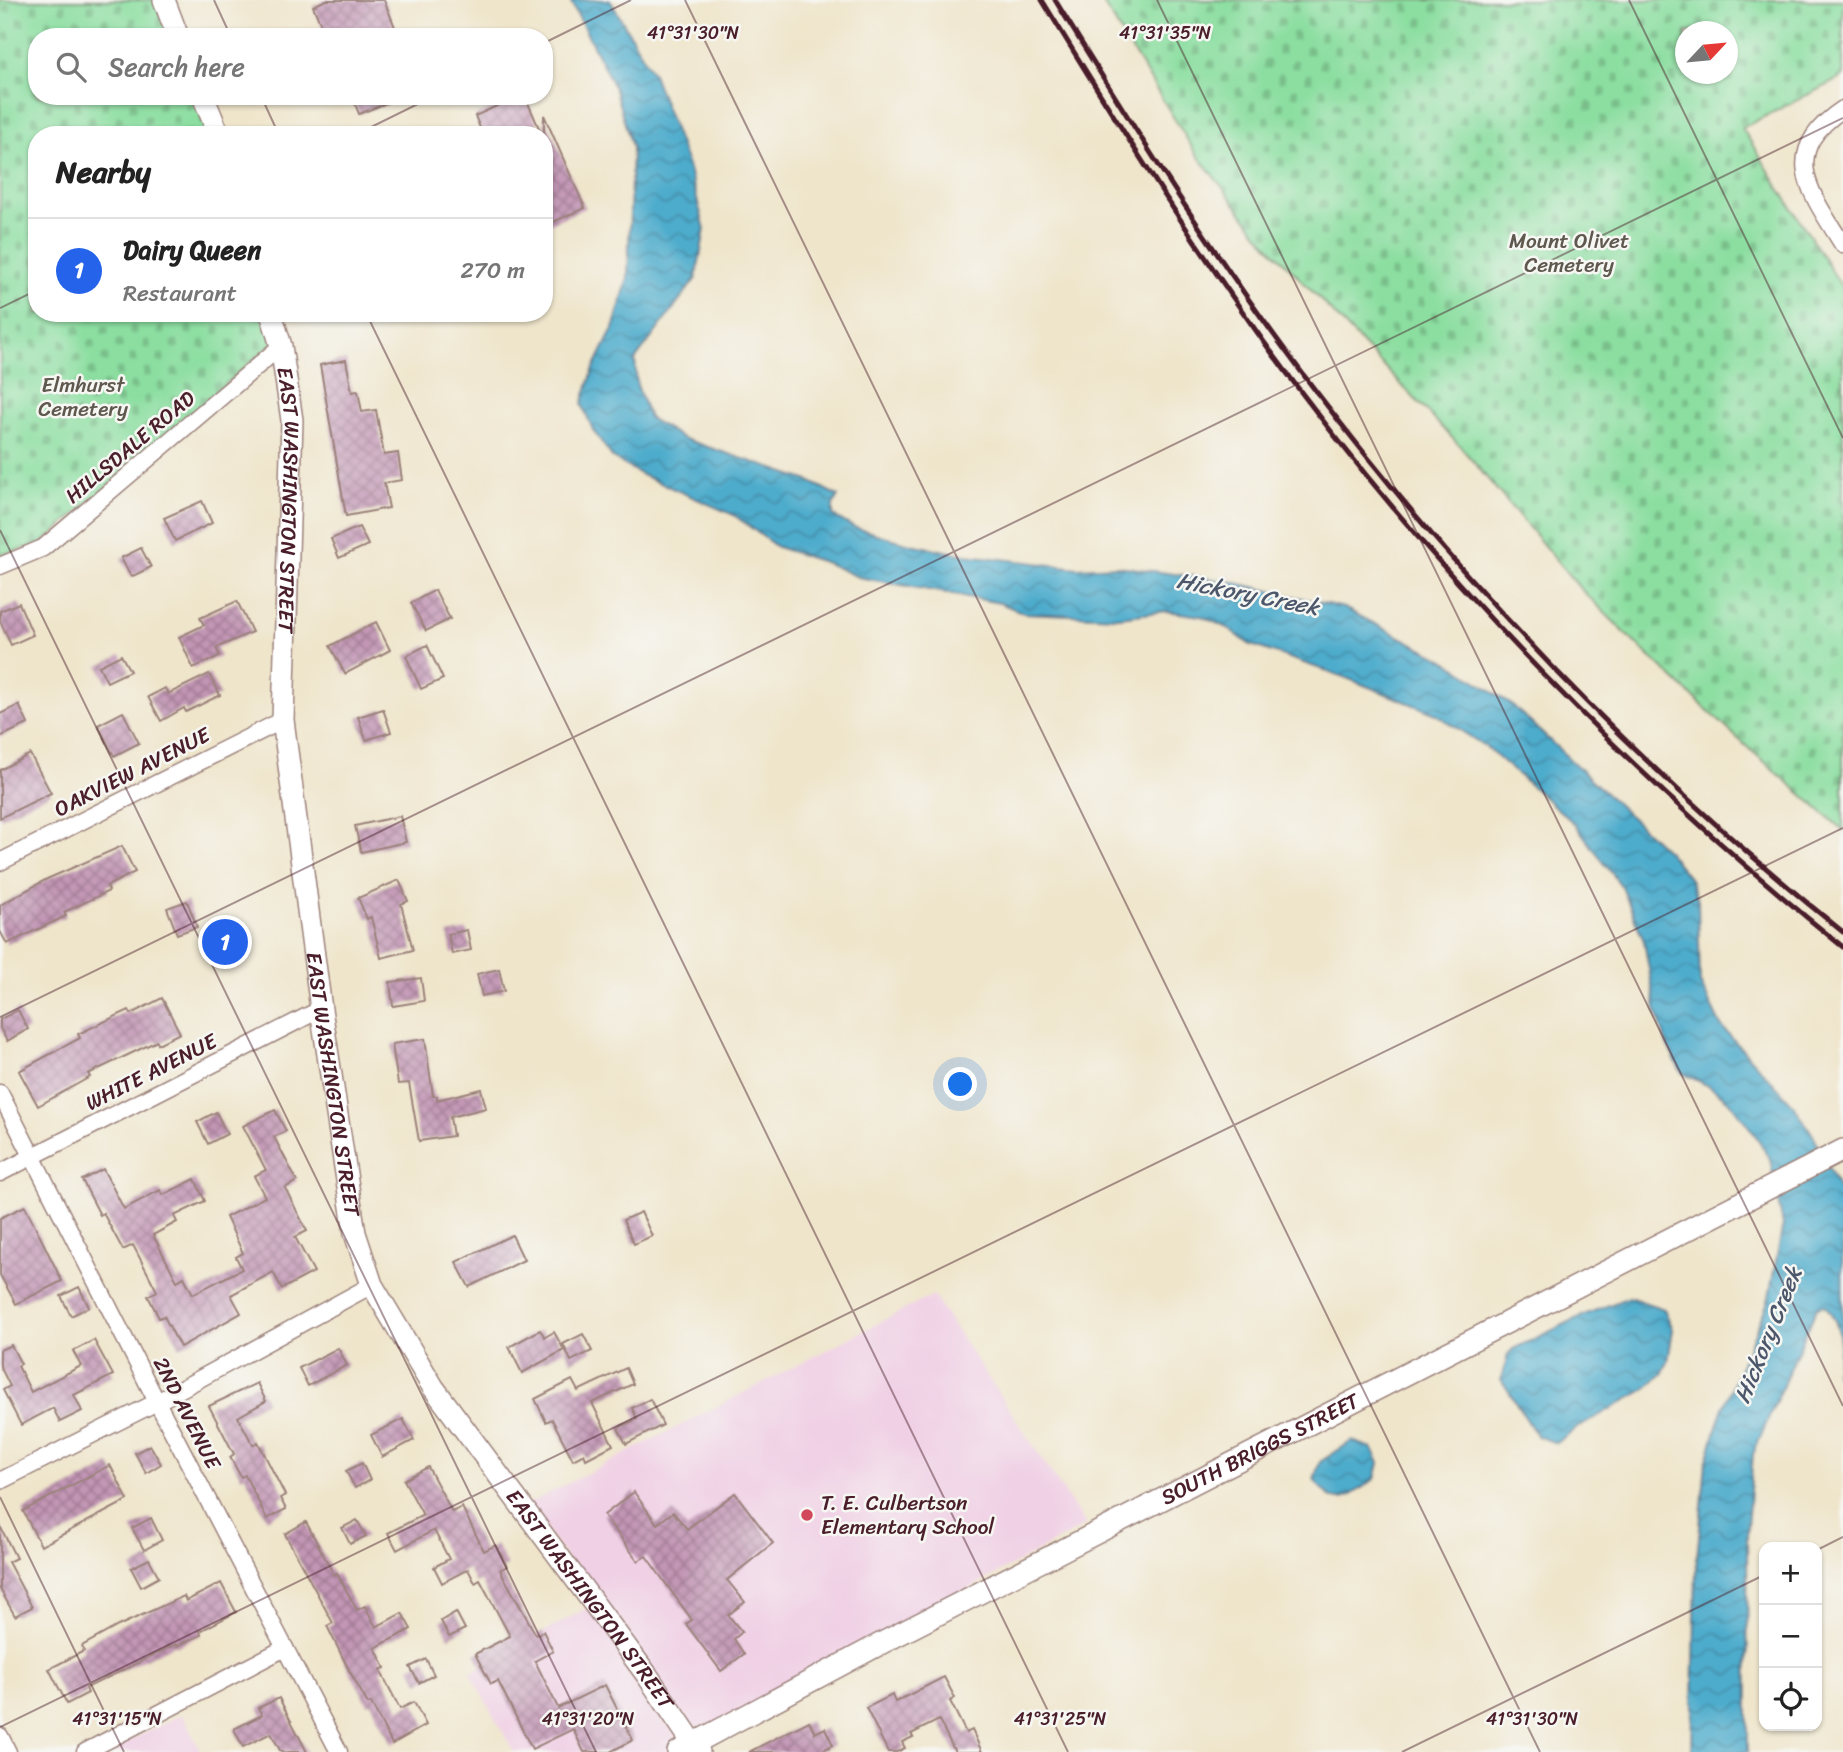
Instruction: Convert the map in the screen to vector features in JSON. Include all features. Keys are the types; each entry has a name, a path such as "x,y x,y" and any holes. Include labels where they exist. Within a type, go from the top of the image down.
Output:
{"street":[{"path":"164,0 175,28"},
{"path":"207,105 215,126"},
{"path":"1843,109 1816,133 1804,156 1807,185 1843,245"},
{"name":"EAST WASHINGTON STREET","path":"274,322 281,346 292,420 283,720 321,1009 355,1233 372,1285 433,1387 600,1611 690,1749"},
{"name":"HILLSDALE ROAD","path":"0,566 43,548 281,346"},
{"name":"OAKVIEW AVENUE","path":"0,862 283,720"},
{"name":"WHITE AVENUE","path":"0,1173 321,1009"},
{"name":"2ND AVENUE","path":"0,1093 339,1752"},
{"name":"SOUTH BRIGGS STREET","path":"690,1749 880,1644 1843,1150"},
{"path":"0,1481 157,1402 372,1285"},
{"path":"85,1752 285,1648"},
{"path":"0,1736 8,1752"}],"shaded area":[{"name":"T. E. Culbertson Elementary School","path":"933,1295 1086,1525 696,1737 704,1752 514,1752 470,1673 598,1602 528,1504"},
{"path":"182,1714 201,1752 107,1752"}],"green space":[{"name":"Elmhurst Cemetery","path":"0,0 155,0 166,28 28,28 28,105 199,105 208,126 28,126 28,322 268,322 274,342 41,544 0,555"},
{"name":"Mount Olivet Cemetery","path":"1101,0 1843,0 1843,77 1742,128 1843,289 1843,830 1744,744 1579,587 1460,446 1265,242 1195,152"}],"water":[{"name":"Hickory Creek","path":"570,0 610,0 653,74 688,166 705,229 696,278 635,360 637,385 649,418 684,439 809,481 838,496 833,506 833,516 853,527 910,544 966,555 1078,568 1117,566 1232,582 1344,608 1445,660 1512,705 1668,852 1690,879 1698,901 1700,983 1721,1026 1795,1107 1813,1135 1842,1195 1843,1382 1835,1373 1840,1345 1838,1329 1825,1305 1817,1307 1753,1454 1747,1527 1748,1752 1692,1752 1696,1568 1706,1463 1722,1410 1768,1302 1783,1225 1770,1159 1756,1136 1730,1102 1709,1086 1682,1073 1667,1045 1656,1009 1644,941 1622,887 1575,824 1486,747 1434,713 1344,677 1249,644 1228,628 1201,616 1166,611 1119,617 1024,613 1000,603 858,577 827,563 777,547 734,515 642,475 613,458 593,430 582,404 594,368 613,329 628,278 632,147 614,87"},
{"path":"1629,1297 1664,1309 1673,1329 1668,1362 1662,1374 1644,1390 1575,1429 1556,1443 1537,1436 1501,1379 1508,1355 1513,1349"},
{"path":"1352,1441 1372,1448 1379,1463 1375,1479 1349,1496 1336,1499 1322,1490 1314,1479 1320,1462"}],"building":[{"path":"326,0 384,0 395,28 322,28 313,6"},
{"path":"356,105 382,105 359,114"},
{"path":"499,105 529,105 538,126 479,126 475,116"},
{"path":"553,135 585,208 553,222"},
{"path":"346,360 352,392 358,391 362,412 376,410 384,455 398,453 402,480 384,483 389,508 346,516 320,365"},
{"path":"202,501 212,523 175,541 164,518"},
{"path":"359,527 368,545 339,558 331,539"},
{"path":"141,548 151,567 131,577 121,558"},
{"path":"435,590 450,619 426,631 411,603"},
{"path":"237,601 252,632 216,648 220,656 193,668 179,637 204,625 200,618"},
{"path":"19,603 33,635 11,645 0,621 0,611"},
{"path":"376,622 390,650 345,674 330,646"},
{"path":"427,645 443,679 421,689 406,656"},
{"path":"121,655 130,671 107,682 99,666"},
{"path":"209,674 220,695 186,712 184,708 161,721 148,697 165,688 168,694"},
{"path":"19,705 28,724 0,737 0,714"},
{"path":"383,709 391,732 366,740 358,717"},
{"path":"123,712 139,743 114,756 98,725"},
{"path":"30,754 51,793 0,818 0,770"},
{"path":"400,816 406,842 361,852 355,826"},
{"path":"122,846 135,872 107,886 109,891 64,912 66,916 7,944 0,931 0,905 47,879"},
{"path":"399,880 408,901 401,904 413,950 381,958 371,917 367,919 358,898"},
{"path":"187,901 197,927 177,934 167,908"},
{"path":"467,930 471,950 452,954 448,934"},
{"path":"499,969 504,991 482,996 477,974"},
{"path":"421,978 424,1001 393,1006 390,982"},
{"path":"162,998 180,1033 88,1074 90,1077 38,1106 19,1071 80,1038 78,1034 129,1010 131,1014"},
{"path":"18,1010 28,1029 7,1041 0,1028 0,1019"},
{"path":"425,1039 433,1096 437,1096 437,1100 481,1089 486,1108 450,1117 453,1136 419,1141 409,1083 398,1084 392,1044"},
{"path":"275,1110 286,1131 274,1137 297,1181 285,1188 307,1231 295,1237 314,1272 282,1289 273,1272 231,1295 241,1313 180,1347 164,1316 159,1318 148,1296 157,1291 133,1245 123,1250 103,1213 100,1215 82,1180 103,1169 124,1209 160,1190 163,1195 195,1179 205,1201 174,1216 177,1222 153,1235 177,1281 184,1277 193,1294 242,1269 236,1257 243,1253 226,1217 265,1197 254,1176 266,1170 243,1126"},
{"path":"216,1112 227,1134 208,1144 197,1122"},
{"path":"25,1206 62,1281 16,1304 0,1275 0,1218"},
{"path":"641,1212 652,1236 634,1244 623,1220"},
{"path":"512,1235 524,1260 469,1287 456,1262"},
{"path":"79,1287 89,1307 71,1316 61,1296"},
{"path":"540,1330 545,1337 554,1332 564,1350 522,1373 509,1347"},
{"path":"583,1334 592,1351 571,1361 563,1344"},
{"path":"94,1340 113,1375 74,1395 82,1411 60,1422 53,1408 21,1425 3,1390 10,1386 0,1366 0,1350 11,1345 31,1392 81,1366 73,1351"},
{"path":"338,1348 347,1365 308,1386 299,1368"},
{"path":"626,1368 633,1384 592,1403 613,1445 586,1459 584,1454 573,1460 552,1419 546,1422 535,1399 572,1380 578,1391"},
{"path":"257,1383 266,1401 238,1417 253,1445 258,1442 285,1495 280,1498 286,1509 267,1519 245,1475 241,1477 230,1457 234,1454 209,1406"},
{"path":"650,1399 663,1425 626,1444 618,1428 637,1419 632,1408"},
{"path":"403,1419 414,1440 382,1457 371,1435"},
{"path":"150,1445 161,1464 146,1473 135,1453"},
{"path":"362,1463 370,1480 355,1488 346,1471"},
{"path":"110,1465 128,1500 41,1546 23,1511"},
{"path":"428,1467 452,1512 462,1507 484,1551 496,1545 507,1566 500,1570 536,1635 543,1631 553,1651 535,1661 558,1708 605,1685 633,1740 610,1752 584,1752 573,1729 532,1749 498,1681 491,1684 475,1654 510,1636 480,1580 475,1583 468,1569 442,1583 434,1567 449,1559 434,1530 397,1550 388,1533 423,1515 404,1480"},
{"name":"T. E. Culbertson Elementary School","path":"634,1492 657,1524 673,1512 687,1529 735,1493 773,1543 727,1580 745,1602 728,1615 742,1632 734,1639 744,1654 721,1671 686,1624 692,1620 646,1556 638,1561 604,1515"},
{"path":"151,1518 162,1540 144,1550 132,1528"},
{"path":"357,1520 366,1536 350,1544 342,1528"},
{"path":"306,1522 334,1575 337,1573 357,1610 365,1606 376,1627 402,1613 411,1629 375,1648 385,1668 380,1670 400,1709 414,1702 426,1725 392,1744 371,1703 368,1704 350,1672 327,1626 333,1623 285,1534"},
{"path":"0,1526 16,1558 8,1562 32,1607 15,1616 0,1589"},
{"path":"149,1559 159,1577 141,1587 131,1568"},
{"path":"221,1583 236,1612 200,1631 201,1635 177,1646 176,1644 86,1688 88,1693 67,1704 49,1669 84,1651 82,1646 118,1626 184,1596 186,1601"},
{"path":"456,1612 465,1629 449,1637 441,1621"},
{"path":"426,1659 434,1675 419,1683 410,1667"},
{"path":"944,1677 955,1698 950,1701 966,1733 972,1730 982,1752 955,1752 939,1720 911,1734 913,1737 902,1742 905,1748 888,1752 866,1708 892,1695 895,1702"},
{"path":"279,1698 307,1752 281,1752 271,1733 243,1747 234,1729 262,1715 258,1708"},
{"path":"809,1721 815,1733 825,1728 833,1745 819,1752 749,1752"}],"railway":[{"path":"1042,0 1150,173 1264,342 1393,508 1533,664 1607,738 1762,880 1843,947"},
{"path":"1055,0 1148,149 1246,295 1315,390 1434,537 1562,677 1630,744 1770,872 1843,932"}],"place":[{"name":"Dairy Queen","path":"225,942"},
{"name":"T. E. Culbertson Elementary School","path":"807,1515"}]}
